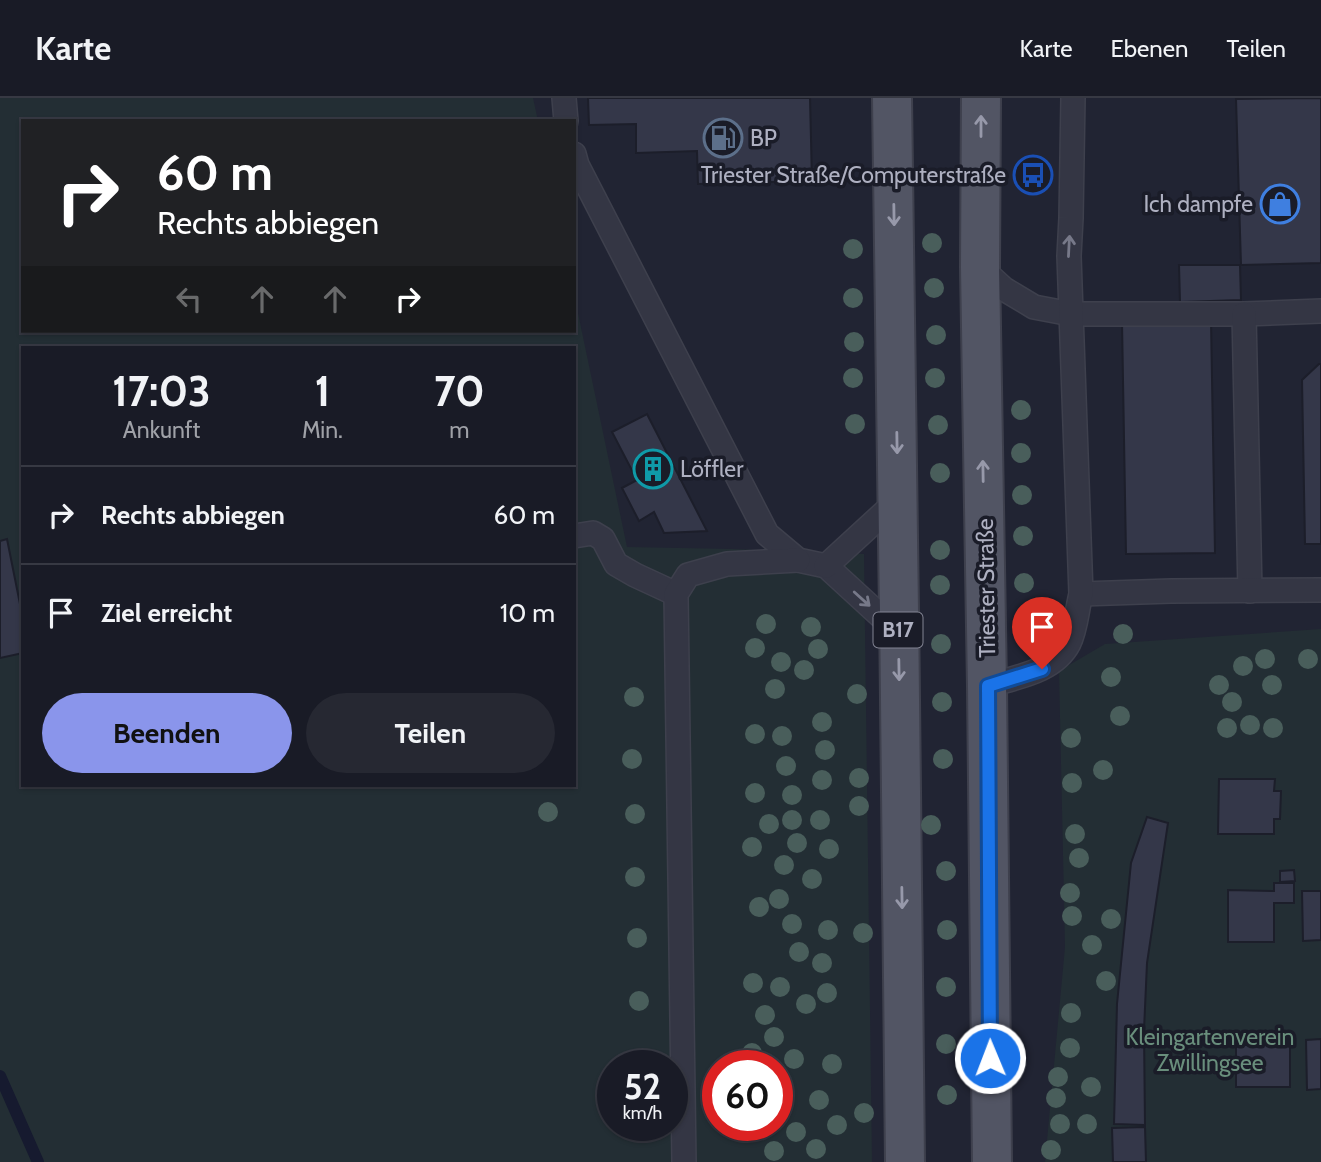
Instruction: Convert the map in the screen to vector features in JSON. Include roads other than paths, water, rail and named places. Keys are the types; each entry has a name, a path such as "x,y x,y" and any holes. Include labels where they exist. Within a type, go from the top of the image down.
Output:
{"main road":[{"name":"B17","path":"892,98 905,1162"},
{"name":"Triester Straße","path":"981,98 980,267 988,686 992,1162"}],"lane":[{"path":"564,98 566,119"},
{"path":"988,686 1042,669 1061,655 1070,641 1081,594 1069,256 1073,98"},
{"path":"576,161 767,534 798,560"},
{"path":"980,267 1004,289 1034,307 1072,314 1321,311"},
{"path":"1244,314 1250,591"},
{"path":"826,566 898,500"},
{"path":"576,536 593,533 603,539 616,564 676,594"},
{"path":"684,1162 676,594 688,575 727,564 798,560 826,566 898,632"},
{"path":"1081,594 1321,590"}],"waterway":[{"path":"0,1076 38,1162"}],"place":[{"name":"BP","path":"723,138"},
{"name":"Triester Straße/Computerstraße","path":"1033,175"},
{"name":"Ich dampfe","path":"1280,204"},
{"name":"Löffler","path":"653,469"}],"park label":[{"name":"Kleingartenverein Zwillingsee","path":"1210,1050"}]}
